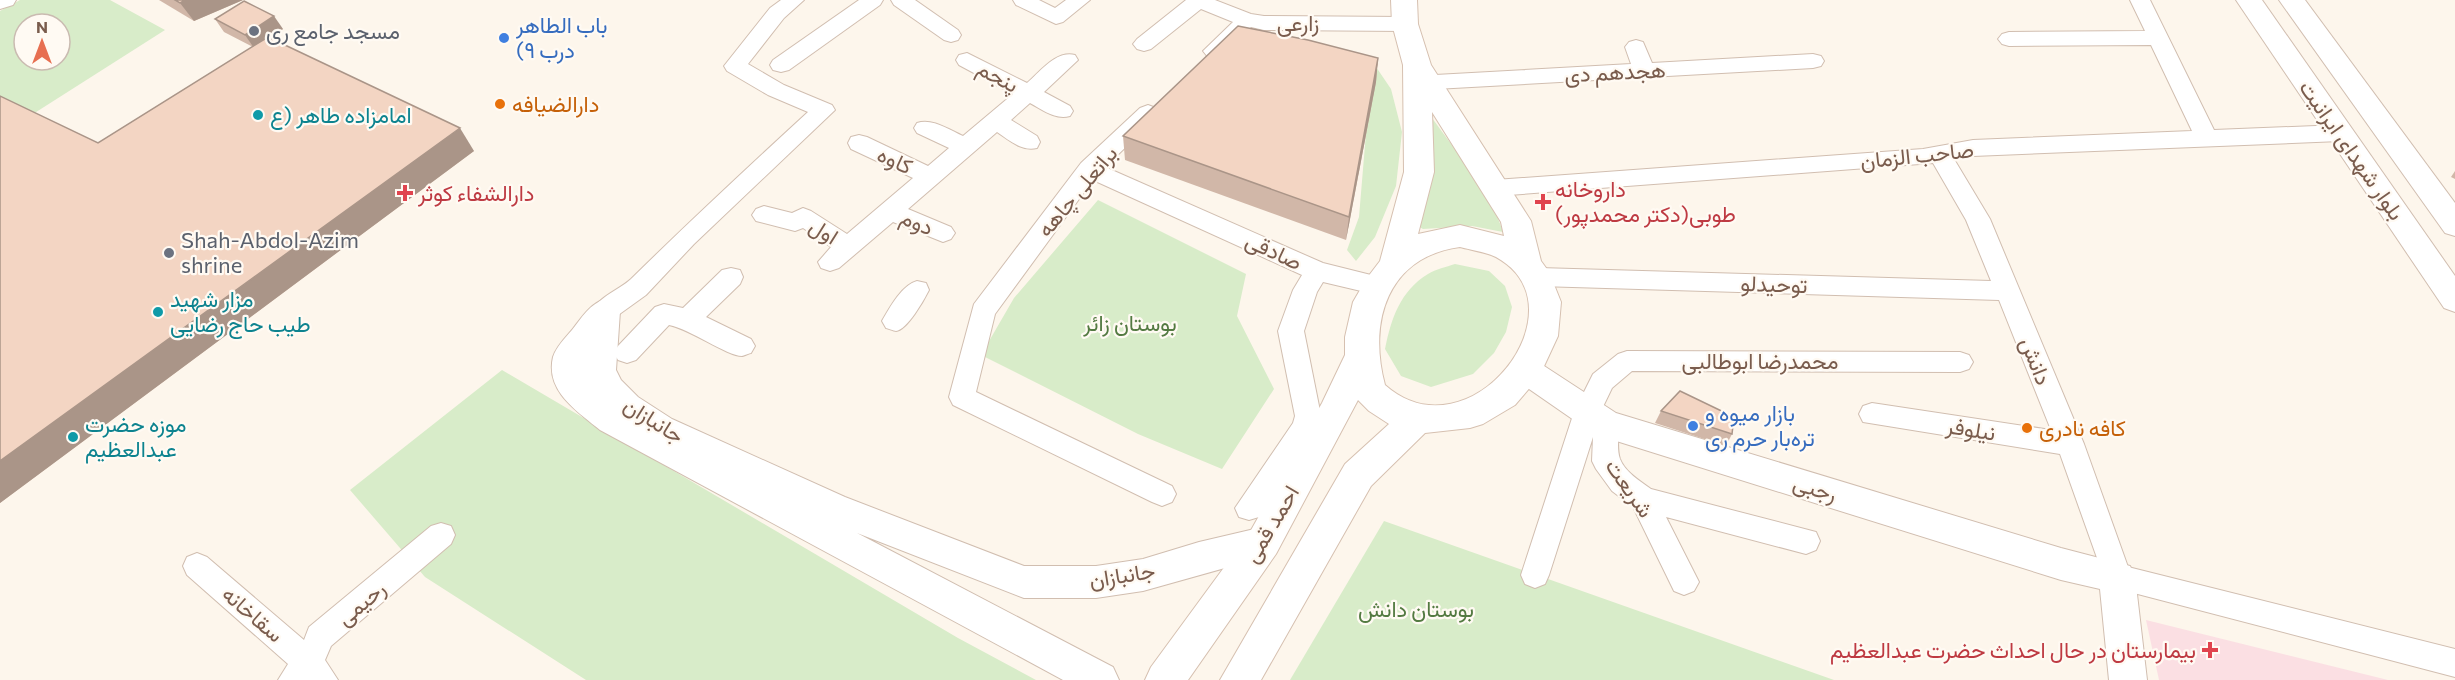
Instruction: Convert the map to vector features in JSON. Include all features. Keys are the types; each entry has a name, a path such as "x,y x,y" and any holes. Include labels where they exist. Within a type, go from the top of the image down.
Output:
{"main road":[{"path":"1386,276 1419,172 1421,77 1405,12"},
{"path":"1421,77 1515,221 1533,269 1544,299 1545,321 1541,339 1527,371 1502,396 1470,414 1445,420 1417,419 1394,411 1371,393 1360,358 1361,328 1368,302 1386,276 1416,249 1436,240 1460,236 1476,238 1501,246 1533,269"},
{"name":"احمد قمی","path":"1165,680 1263,543 1337,409 1360,358"},
{"path":"1240,680 1358,475 1417,419"}],"street":[{"path":"0,3 6,0"},
{"path":"605,311 638,288 686,238 824,110 776,90 735,66 777,13 794,0"},
{"path":"781,65 873,0"},
{"path":"901,0 951,35"},
{"path":"1023,0 1056,17 1080,0"},
{"path":"1144,44 1198,0"},
{"name":"زارعی","path":"1198,0 1247,20 1264,23 1405,12"},
{"path":"2140,0 2206,139"},
{"name":"بلوار شهدای ایرانیت","path":"2248,0 2455,300"},
{"name":"بلوار شهدای ایرانیت","path":"2292,0 2455,225"},
{"path":"1198,67 1247,20"},
{"path":"2009,39 2157,38"},
{"path":"1636,48 1644,70"},
{"name":"پنجم","path":"967,60 1062,111"},
{"path":"830,262 1067,60"},
{"name":"هجدهم دی","path":"1421,77 1644,70 1813,61"},
{"name":"براتعلی چاهه","path":"1162,494 962,397 983,311 1089,169 1165,98"},
{"path":"997,122 1029,142"},
{"path":"925,128 966,147"},
{"name":"صاحب الزمان","path":"1495,188 1923,157 1972,148 2340,133"},
{"name":"کاوه","path":"859,143 931,177"},
{"name":"دانش","path":"1939,154 1978,219 2070,444 2117,577"},
{"name":"صادقی","path":"1089,169 1317,271 1305,290 1291,331 1291,341 1308,407 1305,427 1249,508"},
{"name":"دوم","path":"891,211 943,233"},
{"name":"اول","path":"764,215 795,222 803,217 849,247"},
{"name":"توحیدلو","path":"1533,269 2008,291"},
{"path":"1317,271 1386,276"},
{"path":"627,353 731,277"},
{"path":"638,288 676,316 742,346"},
{"path":"895,321 917,290"},
{"name":"جانبازان","path":"605,311 600,371 610,389 626,406 660,429 833,508 1024,582 1096,582 1143,575 1199,558 1263,543"},
{"name":"جانبازان","path":"605,311 569,356 568,380 587,401 612,420 1100,680"},
{"name":"محمدرضا ابوطالبی","path":"1535,575 1596,418 1602,381 1627,361 1960,362"},
{"name":"رجبی","path":"1527,371 1596,418 2061,564 2117,577"},
{"name":"نیلوفر","path":"1872,414 2070,444"},
{"name":"شریعت","path":"1596,418 1606,461 1622,483 1643,499 1684,582"},
{"path":"1643,499 1806,541"},
{"name":"رحیمی","path":"308,674 320,637 441,535"},
{"name":"سقاخانه","path":"197,566 308,674"},
{"path":"2128,680 2117,577 2455,663"}],"shaded area":[{"name":"بیمارستان در حال احداث حضرت عبدالعظیم","path":"2146,620 2388,680 2159,680"}],"green space":[{"path":"20,0 110,0 165,30 33,114 0,97 0,11"},
{"path":"1372,61 1391,89 1402,132 1396,186 1375,237 1356,261 1347,250 1359,217"},
{"path":"1432,118 1490,201 1503,232 1472,226 1423,229 1416,225"},
{"name":"بوستان زائر","path":"1098,200 1246,274 1237,316 1274,389 1222,469 1138,434 981,355 1014,298"},
{"path":"1455,264 1489,271 1505,286 1512,307 1506,332 1494,353 1473,374 1431,387 1401,376 1385,349 1398,307 1410,289 1431,272"},
{"path":"502,370 958,638 1036,680 586,680 425,577 350,490"},
{"name":"بوستان دانش","path":"1384,521 1834,680 1290,680"}],"building":[{"path":"244,1 274,16 245,35 215,19"},
{"path":"1238,26 1308,40 1378,58 1349,217 1123,136"},
{"name":"Shah-Abdol-Azim shrine","path":"268,37 460,128 0,461 0,96 98,143"},
{"path":"1680,391 1734,417 1732,434 1661,411"}],"place":[{"name":"مسجد جامع ری","path":"254,31"},
{"name":"باب الطاهر (درب ۹","path":"504,38"},
{"name":"دارالضیافه","path":"500,104"},
{"name":"امامزاده طاهر (ع","path":"258,115"},
{"name":"دارالشفاء کوثر","path":"405,193"},
{"name":"داروخانه طوبی(دکتر محمدپور)","path":"1543,202"},
{"name":"Shah-Abdol-Azim shrine","path":"169,253"},
{"name":"مزار شهید طیب حاج رضایی","path":"158,312"},
{"name":"بازار میوه و تره‌بار حرم ری","path":"1693,426"},
{"name":"کافه نادری","path":"2027,428"},
{"name":"موزه حضرت عبدالعظیم","path":"73,437"},
{"name":"بیمارستان در حال احداث حضرت عبدالعظیم","path":"2210,650"}]}
